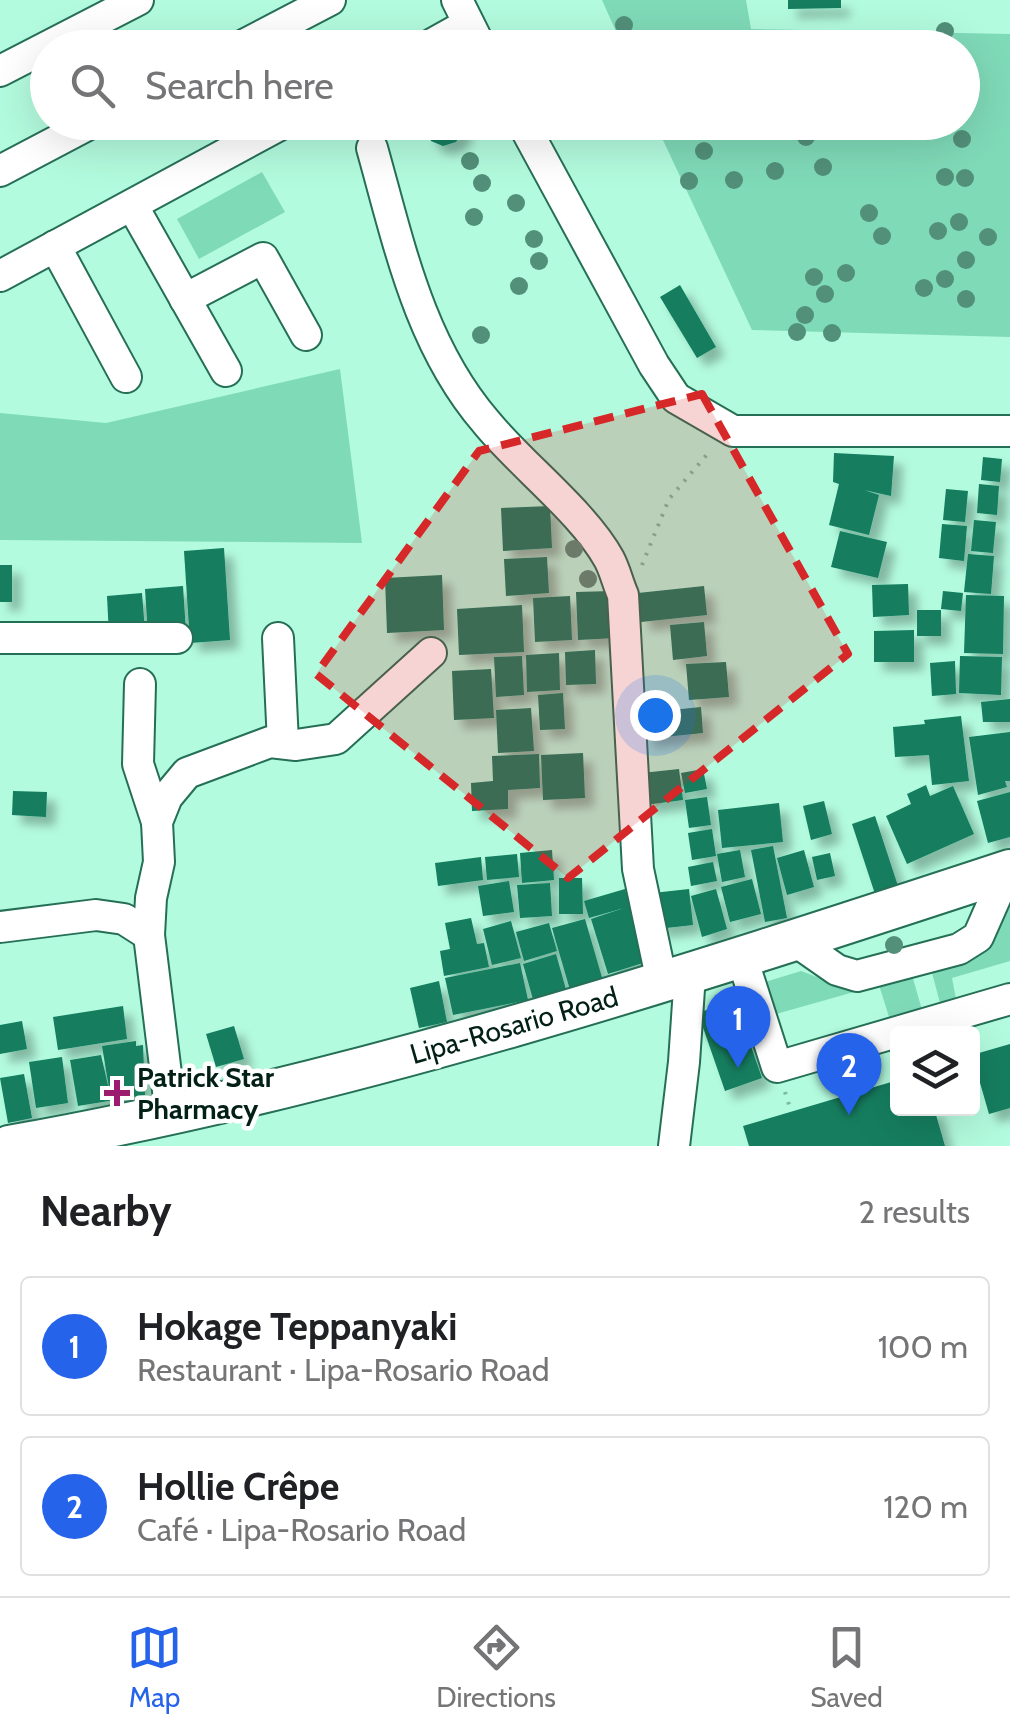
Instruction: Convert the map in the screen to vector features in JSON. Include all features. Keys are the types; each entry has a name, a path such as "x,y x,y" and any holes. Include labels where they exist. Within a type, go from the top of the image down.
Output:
{"main road":[{"name":"Lipa-Rosario Road","path":"13,1146 74,1140 418,1052 742,958 1009,871"}],"street":[{"path":"80,30 138,0"},
{"path":"272,30 330,0"},
{"path":"0,71 30,56"},
{"path":"0,170 58,140"},
{"path":"0,276 253,140"},
{"path":"532,140 664,382 690,408 732,431 1010,431"},
{"path":"372,148 412,290 435,344 484,421 594,538 609,560 623,595 638,869 676,978 684,1062 674,1146"},
{"path":"132,205 226,371"},
{"path":"56,246 126,376"},
{"path":"185,299 262,258 306,335"},
{"path":"0,638 177,638"},
{"path":"278,638 283,743"},
{"path":"156,822 167,797 187,773 270,742 296,745 336,740 431,653"},
{"path":"140,684 138,764 156,822 159,862 151,898 150,935 171,1115"},
{"path":"794,940 837,970 858,976 960,948 978,938 1009,871"},
{"path":"0,927 96,915 124,920 150,935"},
{"path":"742,958 777,1066 890,1038"},
{"path":"940,1026 1010,999"}],"path":[{"path":"623,595 638,573 669,498 686,475 732,431"}],"highlighted area":[{"path":"702,394 848,654 568,878 316,674 479,451"}],"green space":[{"path":"602,0 746,0 751,29 803,30 615,30"},
{"path":"980,33 1010,34 1010,337 752,330 663,140 980,140"},
{"path":"262,172 285,212 199,259 177,219"},
{"path":"340,369 362,543 0,540 0,413 106,423"},
{"path":"1010,906 1010,961 952,978 956,999 940,1003 931,969"},
{"path":"801,971 851,990 912,975 922,1010 890,1020 879,985 776,1014 765,982"}],"building":[{"path":"788,0 841,0 841,8 788,9"},
{"path":"431,140 457,140 443,146"},
{"path":"680,285 716,347 697,358 660,297"},
{"path":"834,453 894,456 891,496 864,490 879,495 869,535 829,525 839,484 833,482"},
{"path":"983,457 1002,459 1000,482 981,480"},
{"path":"979,484 999,486 997,515 977,513"},
{"path":"946,489 968,491 965,522 943,520"},
{"path":"550,506 552,548 503,551 501,508"},
{"path":"974,520 996,522 993,553 971,551"},
{"path":"942,524 967,526 964,561 939,558"},
{"path":"840,531 887,542 878,578 831,567"},
{"path":"224,548 230,640 190,643 184,551"},
{"path":"968,554 994,556 991,594 964,592"},
{"path":"547,557 549,593 506,596 504,559"},
{"path":"0,565 12,565 12,602 0,602"},
{"path":"442,575 444,630 387,633 385,578"},
{"path":"908,584 909,615 873,617 872,585"},
{"path":"183,586 186,633 148,635 145,589"},
{"path":"704,586 707,615 641,622 638,593"},
{"path":"613,591 615,638 578,640 576,592"},
{"path":"943,591 963,593 961,611 941,609"},
{"path":"142,593 145,632 109,635 107,596"},
{"path":"966,595 1004,596 1003,654 964,653"},
{"path":"570,596 572,640 535,642 533,598"},
{"path":"522,605 524,652 459,655 457,609"},
{"path":"917,610 941,610 941,636 917,636"},
{"path":"704,622 707,656 673,660 670,625"},
{"path":"914,630 914,662 874,662 874,631"},
{"path":"595,650 596,684 566,685 565,652"},
{"path":"559,653 560,690 527,692 526,655"},
{"path":"522,656 524,695 496,697 494,657"},
{"path":"960,656 1002,657 1001,695 959,693"},
{"path":"955,661 956,694 932,696 930,663"},
{"path":"726,662 729,697 689,700 686,664"},
{"path":"491,669 494,718 454,720 452,671"},
{"path":"563,693 565,729 540,730 538,695"},
{"path":"1010,699 1010,722 983,722 981,702"},
{"path":"701,707 703,733 645,739 643,713"},
{"path":"531,708 534,751 498,753 496,710"},
{"path":"961,716 969,781 932,785 929,755 895,757 893,727"},
{"path":"1010,732 1007,787 978,795 969,737"},
{"path":"583,753 585,798 543,800 541,755"},
{"path":"539,754 540,788 508,790 508,809 472,811 471,783 493,781 492,756"},
{"path":"679,769 683,800 645,805 642,773"},
{"path":"703,769 707,789 685,793 681,773"},
{"path":"926,785 930,796 953,786 974,834 907,864 886,816 911,804 907,794"},
{"path":"13,791 47,792 46,817 12,815"},
{"path":"1010,792 1010,837 988,843 977,801"},
{"path":"707,797 711,825 689,828 685,800"},
{"path":"824,801 832,834 811,840 803,806"},
{"path":"779,803 783,842 722,848 718,810"},
{"path":"875,816 898,886 875,894 852,824"},
{"path":"712,829 716,856 692,860 688,833"},
{"path":"773,846 787,918 765,922 751,850"},
{"path":"552,850 554,880 522,883 520,853"},
{"path":"740,850 745,877 722,882 717,854"},
{"path":"804,850 814,887 787,895 777,858"},
{"path":"830,853 835,876 817,880 812,857"},
{"path":"517,854 519,877 487,880 485,857"},
{"path":"481,857 483,880 438,886 435,863"},
{"path":"713,862 717,881 691,886 688,867"},
{"path":"559,878 582,878 583,914 559,914"},
{"path":"752,879 761,914 730,922 721,887"},
{"path":"509,881 514,912 483,916 478,886"},
{"path":"550,883 552,916 520,918 517,885"},
{"path":"625,889 646,962 608,974 591,919 624,908 589,918 584,901"},
{"path":"689,889 693,925 657,929 653,893"},
{"path":"716,889 727,929 702,937 691,896"},
{"path":"471,918 477,944 484,943 489,967 444,976 440,951 450,949 445,923"},
{"path":"585,919 603,981 570,990 552,928"},
{"path":"511,921 521,958 492,965 483,929"},
{"path":"549,923 557,951 524,961 516,932"},
{"path":"556,954 567,993 534,1003 523,964"},
{"path":"520,963 528,1000 453,1015 445,978"},
{"path":"439,981 447,1022 419,1028 410,988"},
{"path":"735,1000 762,1078 725,1091 698,1013"},
{"path":"123,1006 127,1039 58,1050 53,1017"},
{"path":"22,1021 27,1049 0,1054 0,1025"},
{"path":"234,1026 244,1059 216,1067 206,1034"},
{"path":"136,1041 136,1046 143,1045 145,1095 78,1106 70,1060 101,1055 110,1094 102,1046"},
{"path":"1010,1044 1010,1108 989,1114 980,1083 980,1053"},
{"path":"62,1057 68,1103 36,1108 29,1062"},
{"path":"24,1074 32,1118 8,1123 0,1078"},
{"path":"890,1082 890,1116 936,1116 945,1146 749,1146 743,1126"}],"place":[{"name":"Hokage Teppanyaki","path":"738,1068"},
{"name":"Patrick Star Pharmacy","path":"117,1093"},
{"name":"Hollie Crêpe","path":"849,1115"}]}
